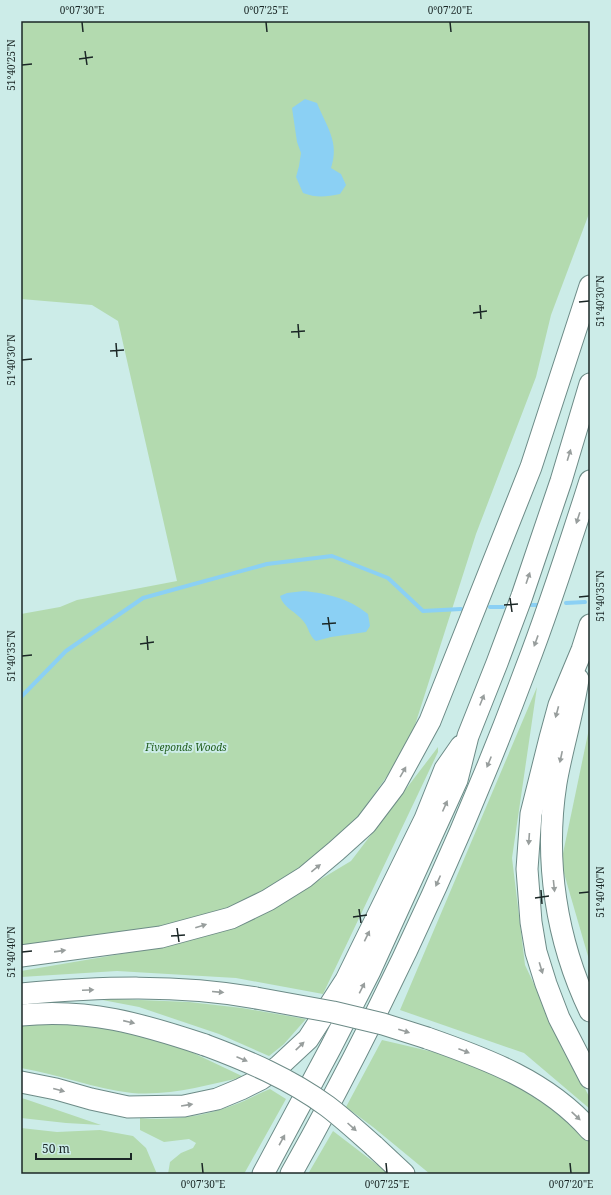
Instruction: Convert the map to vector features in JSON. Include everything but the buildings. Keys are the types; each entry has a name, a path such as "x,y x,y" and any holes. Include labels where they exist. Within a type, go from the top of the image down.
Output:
{"highway":[{"path":"21,956 161,937 231,918 268,900 305,877 366,824 394,786 430,721 531,468 590,286"},
{"path":"263,1174 370,971 457,780 468,736 522,596 561,481 590,384"},
{"path":"291,1174 359,1047 416,931 451,852 488,766 526,668 590,481"},
{"path":"590,625 582,650 559,705 541,772 531,814 527,869 531,922 538,958 559,1018 590,1078"},
{"path":"582,650 575,702 556,783 552,817 552,848 553,882 559,921 572,967 590,1011"},
{"path":"21,1082 128,1107 184,1106 217,1099 241,1090 261,1079 279,1066 308,1039 346,980 425,819 445,769 468,736"},
{"path":"21,994 87,989 175,989 231,993 333,1012 383,1024 427,1038 489,1061 527,1080 556,1099 582,1121 590,1130"},
{"path":"21,1015 60,1013 100,1017 152,1028 205,1045 251,1063 309,1094 341,1117 404,1174"}],"green space":[{"name":"Fiveponds Woods","path":"21,21 590,21 590,211 551,315 536,377 476,534 408,747 357,818 296,873 239,907 153,932 21,949 21,614 60,607 77,600 177,581 118,321 92,305 21,299"},
{"path":"537,687 512,858 525,965 571,1063 590,1098 590,1109 524,1053 400,1010"},
{"path":"590,724 590,963 561,863"},
{"path":"438,747 438,752 323,994 236,978 117,971 21,977 21,971 162,947 261,915 351,861"},
{"path":"92,998 189,1002 242,1008 306,1019 284,1044 269,1056 219,1034 139,1007"},
{"path":"32,1022 113,1028 187,1050 244,1077 174,1091 146,1094 118,1091 21,1068 21,1025"},
{"path":"382,1040 442,1054 491,1071 538,1095 571,1119 590,1142 590,1174 430,1174 373,1127 346,1107"},
{"path":"270,1089 286,1099 244,1174 168,1174 170,1162 181,1153 193,1148 196,1143 189,1139 164,1142 140,1130 140,1118 166,1119 202,1114 227,1108"},
{"path":"21,1098 25,1099 101,1125 21,1118"},
{"path":"21,1128 57,1132 100,1130 133,1136 146,1148 157,1174 21,1174"},
{"path":"333,1131 384,1170 388,1174 308,1174"}],"water":[{"path":"305,99 317,103 331,134 334,150 331,168 341,174 346,185 340,194 330,196 312,196 303,193 296,177 301,153 297,142 292,108"},
{"path":"304,591 330,595 346,600 368,614 370,626 366,632 331,637 316,641 312,637 304,622 284,604 280,596 287,593"}],"waterway":[{"path":"21,697 66,651 143,598 267,564 332,556 388,578 423,611 461,609"},
{"path":"566,603 585,602"},
{"path":"531,605 538,605"},
{"path":"490,607 503,607"}]}
